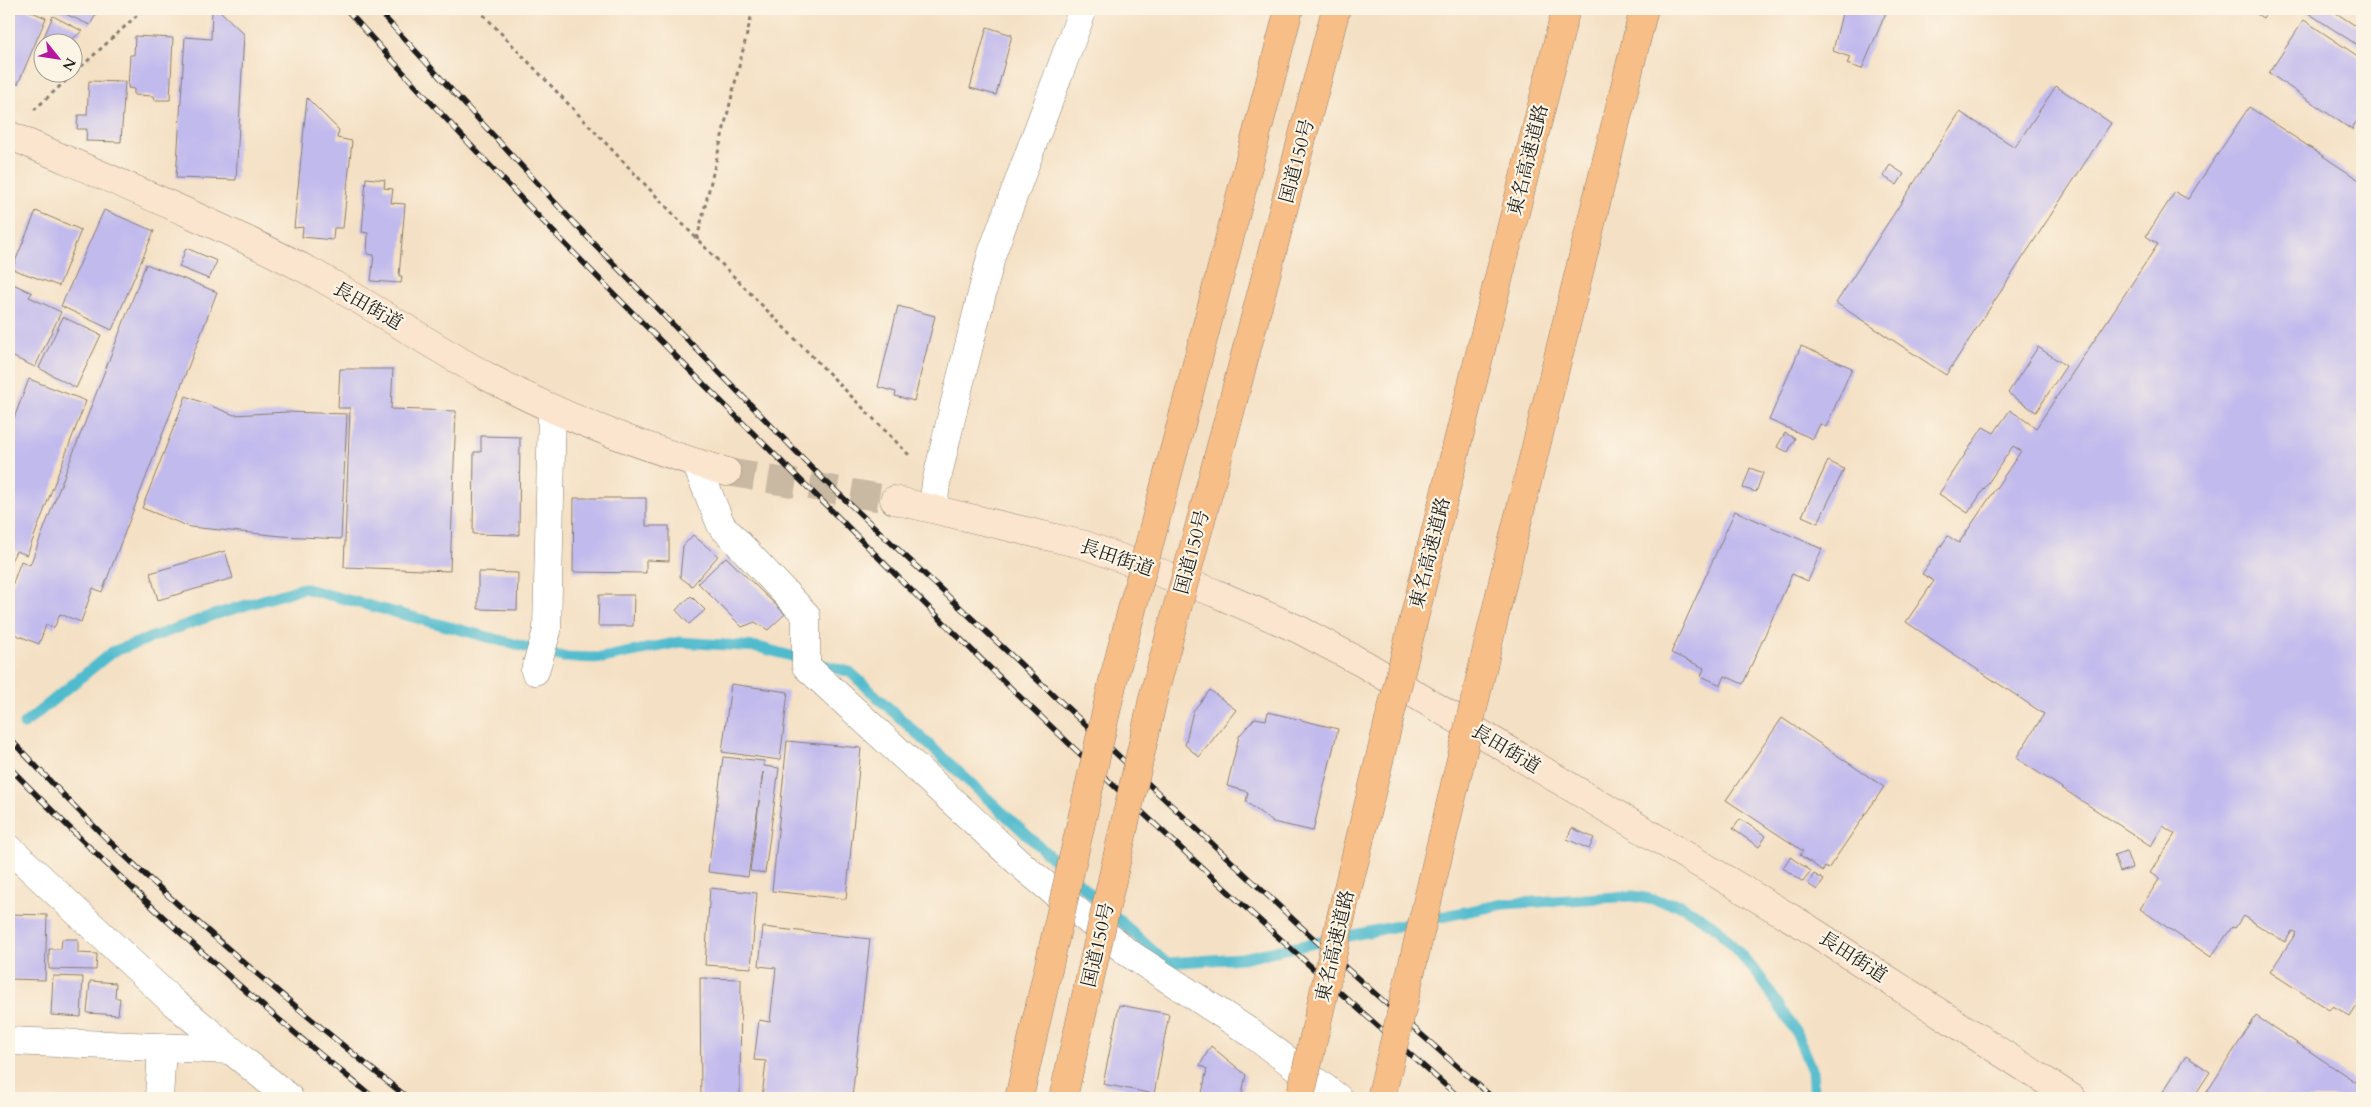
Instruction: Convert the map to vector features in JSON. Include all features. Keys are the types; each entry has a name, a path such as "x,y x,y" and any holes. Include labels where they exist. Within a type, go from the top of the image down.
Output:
{"highway":[{"path":"1019,1098 1113,682 1289,9"},
{"name":"国道150号","path":"1063,1098 1154,694 1320,77 1336,9"},
{"name":"東名高速道路","path":"1300,1098 1344,904 1566,9"},
{"path":"1381,1098 1508,560 1644,9"}],"main road":[{"name":"長田街道","path":"9,135 242,237 312,273 489,377 552,409 594,428 727,472"},
{"name":"長田街道","path":"894,500 935,496 1085,545 1215,593 1300,630 1364,664 1806,927 2072,1098"}],"street":[{"path":"935,496 992,252 1083,9"},
{"path":"536,671 547,630 552,409"},
{"path":"696,463 721,525 806,615 806,666 1026,869 1127,952 1251,1033 1338,1098"},
{"path":"9,848 174,1003 289,1098"},
{"path":"9,1041 231,1050"},
{"path":"159,1098 162,1048"}],"path":[{"path":"30,113 144,9"},
{"path":"478,9 697,239 935,496"},
{"path":"697,239 752,9"}],"building":[{"path":"9,9 25,9 46,18 40,32 32,32 32,51 18,84 13,83 9,91"},
{"path":"54,9 99,9 90,25"},
{"path":"212,9 218,9 244,34 236,180 176,178 185,37 211,39"},
{"path":"1843,9 1887,10 1862,69 1847,64 1850,57 1833,51"},
{"path":"2249,9 2269,9 2263,18"},
{"path":"2302,9 2330,9 2362,30 2362,48"},
{"path":"53,16 82,31 81,32 46,32"},
{"path":"2304,20 2362,59 2362,122 2358,119 2352,130 2269,73"},
{"path":"987,27 1012,35 996,95 970,88"},
{"path":"135,36 173,38 170,100 155,100 154,96 134,95 134,89 128,88 130,55 134,55"},
{"path":"89,81 125,82 121,142 86,141 87,129 77,129 78,115 87,115"},
{"path":"2056,86 2111,123 1946,375 1836,303 1960,112 2015,147"},
{"path":"307,98 339,130 337,138 352,141 343,228 334,228 333,240 302,237 303,227 294,228"},
{"path":"2249,107 2362,182 2362,997 2350,1016 2333,1006 2329,1010 2270,972 2296,933 2292,931 2285,942 2243,916 2235,928 2232,927 2211,957 2140,909 2160,878 2150,873 2175,834 2163,826 2151,846 2016,758 2044,714 1906,622 1934,581 1922,574 1948,536 1959,543 2021,451 2013,446 1968,513 1939,494 1983,427 1994,433 2010,410 2036,428 2158,244 2146,236 2175,192 2188,199"},
{"path":"1890,165 1904,174 1897,185 1883,176"},
{"path":"366,178 385,180 384,188 393,189 391,203 405,204 399,276 402,276 401,283 371,281 374,255 367,254 368,233 362,232"},
{"path":"104,210 154,231 112,330 61,306"},
{"path":"36,211 81,230 59,286 12,269"},
{"path":"186,248 217,261 209,279 179,267"},
{"path":"146,264 217,292 102,592 93,588 81,622 60,614 54,628 46,625 39,644 9,632 9,594 21,561 30,565"},
{"path":"9,282 32,293 29,297 61,312 35,367 9,355"},
{"path":"898,306 935,316 914,401 895,396 896,392 878,387"},
{"path":"63,317 101,335 76,388 39,368"},
{"path":"1801,346 1852,368 1826,427 1820,424 1813,439 1769,420"},
{"path":"2038,347 2066,366 2036,412 2008,393"},
{"path":"340,369 393,369 391,409 456,411 450,571 344,567 350,408 338,408"},
{"path":"29,379 86,401 27,555 16,551 10,563 9,431"},
{"path":"186,396 234,415 287,412 347,414 341,539 282,536 190,527 142,508"},
{"path":"1785,433 1795,438 1788,452 1777,447"},
{"path":"481,436 520,437 519,535 473,534 474,452 481,452"},
{"path":"1828,461 1844,469 1818,523 1802,516"},
{"path":"1750,468 1763,473 1756,492 1743,488"},
{"path":"574,498 646,498 646,526 669,526 669,561 646,560 646,573 573,572"},
{"path":"1735,511 1822,549 1808,581 1792,574 1743,684 1725,676 1721,685 1701,676 1704,668 1671,653"},
{"path":"693,535 718,556 692,586 680,577 683,546"},
{"path":"225,551 233,578 158,600 150,573"},
{"path":"726,557 785,614 768,630 755,622 742,627 698,583"},
{"path":"478,572 518,573 517,610 478,609"},
{"path":"599,595 634,595 633,626 598,626"},
{"path":"691,596 705,610 689,624 676,610"},
{"path":"731,684 788,692 780,760 722,752"},
{"path":"1210,690 1236,710 1199,757 1185,745 1193,711"},
{"path":"1268,712 1338,729 1313,831 1273,822 1246,802 1248,792 1227,786 1239,736 1255,718 1266,720"},
{"path":"1782,718 1884,787 1828,869 1825,867 1823,871 1800,855 1803,851 1726,800"},
{"path":"787,741 861,748 846,899 772,891"},
{"path":"723,757 764,761 764,766 779,768 765,873 750,871 763,772 748,877 708,872"},
{"path":"1740,819 1766,836 1759,847 1733,829"},
{"path":"1572,828 1594,838 1589,849 1567,839"},
{"path":"2126,851 2132,868 2120,872 2114,855"},
{"path":"1790,857 1811,871 1803,882 1783,868"},
{"path":"1814,874 1824,880 1817,890 1808,884"},
{"path":"710,888 757,893 751,968 705,965"},
{"path":"9,914 47,915 45,980 9,979"},
{"path":"763,927 870,939 852,1098 762,1098 766,1061 754,1060 759,1020 770,1022 776,968 759,966"},
{"path":"62,939 78,939 78,953 97,954 96,970 49,969 49,949 61,949"},
{"path":"53,976 83,977 81,1017 51,1015"},
{"path":"700,978 741,979 740,1098 701,1098"},
{"path":"90,981 116,983 115,998 120,998 118,1015 87,1013"},
{"path":"1119,1005 1169,1014 1154,1094 1103,1084"},
{"path":"2256,1016 2362,1086 2362,1098 2203,1098"},
{"path":"1211,1046 1246,1075 1241,1098 1201,1098 1207,1069 1200,1065"},
{"path":"2186,1056 2210,1072 2193,1098 2159,1098"}],"waterway":[{"path":"24,724 112,652 210,616 303,588 563,657 602,658 680,642 758,647 850,672 1166,963 1242,958 1504,904 1633,896 1681,905 1717,928 1760,977 1795,1030 1812,1071 1814,1098"}],"tunnel":[{"path":"727,472 894,500"}],"railway":[{"path":"346,9 464,138 584,264 985,663 1194,860 1299,956 1460,1098"},
{"path":"377,9 574,223 822,478 1328,952 1493,1098"},
{"path":"9,738 92,824 215,938 291,1003 408,1098"},
{"path":"9,767 96,854 186,938 374,1098"}]}
